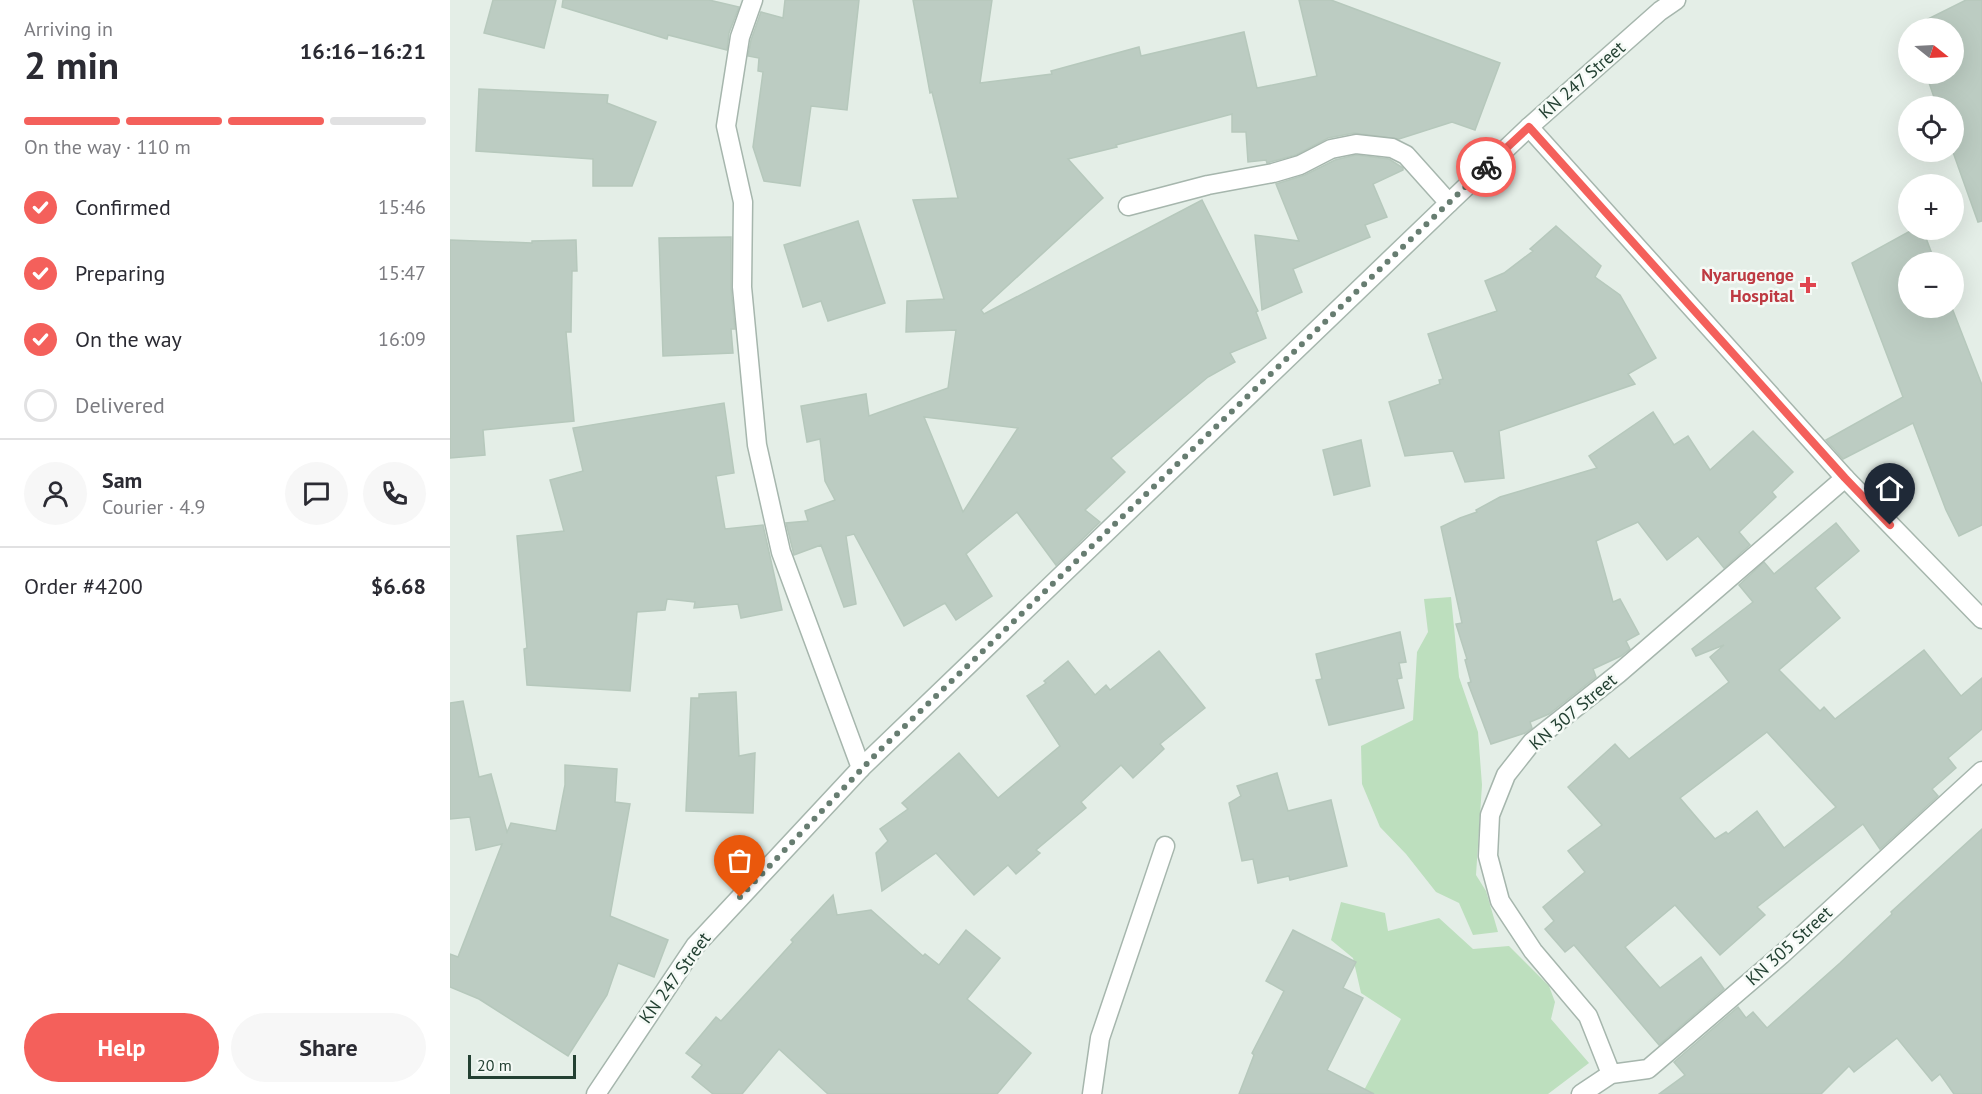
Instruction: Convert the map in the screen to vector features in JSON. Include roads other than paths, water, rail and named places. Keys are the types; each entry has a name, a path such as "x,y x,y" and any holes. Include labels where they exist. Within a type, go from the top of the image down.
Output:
{"street":[{"path":"753,0 740,37 726,126 743,202 742,286 758,445 781,552 861,768"},
{"name":"KN 247 Street","path":"596,1094 695,946 861,768 1529,127 1676,0"},
{"path":"1529,127 1845,478 1982,619"},
{"path":"1128,206 1208,185 1273,173 1300,165 1331,149 1356,144 1392,148 1406,155 1449,203"},
{"name":"KN 307 Street","path":"1611,1074 1588,1016 1533,951 1500,901 1488,856 1490,815 1506,775 1532,742 1618,674 1845,478"},
{"name":"KN 305 Street","path":"1581,1094 1611,1074 1648,1069 1781,955 1982,771"},
{"path":"1092,1094 1100,1038 1165,846"}],"place":[{"name":"Nyarugenge Hospital","path":"1808,285"}]}
